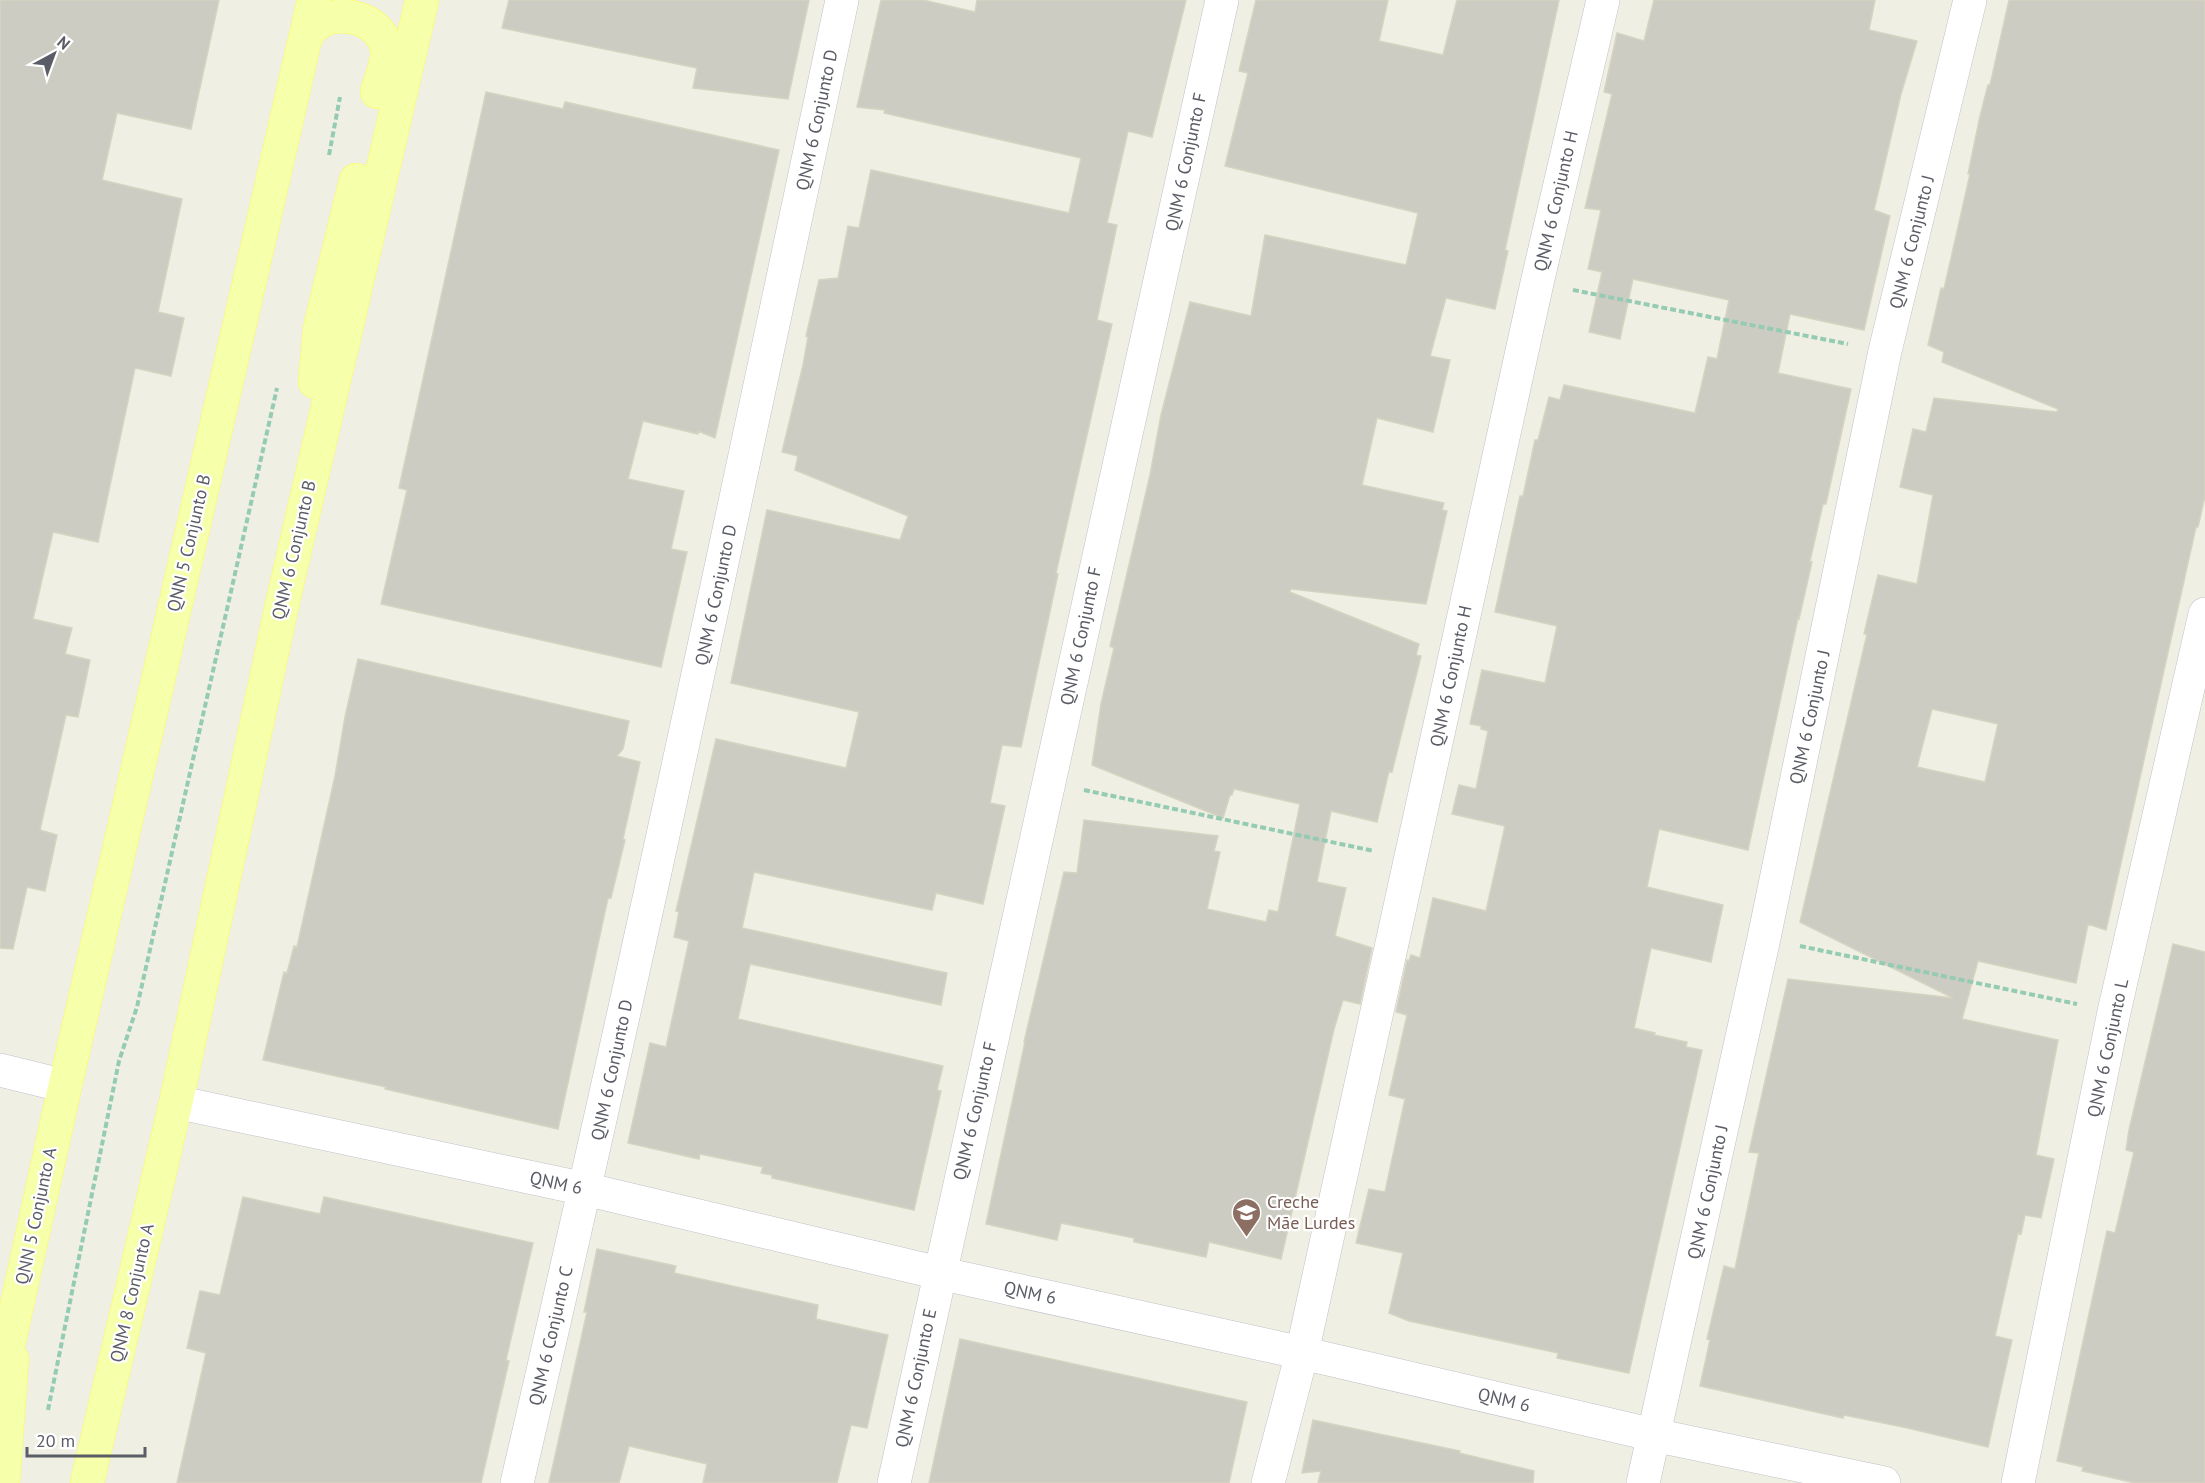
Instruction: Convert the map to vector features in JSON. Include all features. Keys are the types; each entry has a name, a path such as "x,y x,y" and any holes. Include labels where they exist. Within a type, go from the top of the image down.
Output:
{"main road":[{"name":"QNN 5 Conjunto B","path":"65,1086 314,0"},
{"name":"QNM 6 Conjunto B","path":"176,1102 307,495 422,0"},
{"path":"306,37 316,24 326,18 349,16 364,20 375,28 387,52 320,328 307,495"},
{"name":"QNN 5 Conjunto A","path":"0,1382 65,1086"},
{"name":"QNM 8 Conjunto A","path":"87,1483 176,1102"},
{"path":"3,1483 16,1306"}],"street":[{"name":"QNM 6 Conjunto D","path":"585,1190 695,692 842,0"},
{"name":"QNM 6 Conjunto F","path":"939,1273 1222,0"},
{"name":"QNM 6 Conjunto H","path":"1268,1483 1302,1353 1537,283 1603,0"},
{"name":"QNM 6 Conjunto J","path":"1643,1483 1764,938 1885,351 1970,0"},
{"name":"QNM 6 Conjunto L","path":"2018,1483 2115,1012 2205,614"},
{"path":"0,1070 65,1086"},
{"name":"QNM 6","path":"176,1102 585,1190 939,1273 1302,1353 1654,1435 1884,1483"},
{"name":"QNM 6 Conjunto C","path":"517,1483 585,1190"},
{"name":"QNM 6 Conjunto E","path":"894,1483 939,1273"}],"path":[{"path":"328,159 340,94"},
{"path":"1537,283 1885,351"},
{"path":"48,1413 119,1061 137,1007 278,385"},
{"path":"1048,783 1411,859"},
{"path":"1764,938 2115,1012"}],"building":[{"path":"0,0 219,0 191,129 117,113 102,180 182,199 158,312 184,318 171,376 135,368 98,542 53,532 33,619 72,628 65,654 90,660 78,717 66,715 40,830 57,835 45,891 27,887 13,949 0,948"},
{"path":"509,0 809,0 788,99 693,88 697,68 502,28"},
{"path":"881,0 923,0 975,12 977,0 1186,0 1152,137 1128,131 1107,223 1117,225 1097,320 1112,324 1056,573 1058,574 1021,747 1002,745 990,803 1005,806 983,904 936,893 932,910 754,872 742,928 947,973 941,1005 750,964 738,1019 943,1066 937,1090 941,1091 914,1210 772,1178 772,1175 761,1173 763,1167 700,1154 699,1159 628,1143 650,1043 666,1047 689,941 674,937 679,912 676,911 716,739 846,768 859,712 731,683 767,510 900,540 908,516 795,470 798,456 782,452 803,365 808,337 806,336 819,280 838,278 848,226 859,228 871,170 1069,213 1081,158 884,113 885,110 857,107"},
{"path":"1256,0 1388,0 1379,41 1443,55 1457,0 1559,0 1505,250 1508,251 1495,309 1446,298 1430,356 1450,360 1433,432 1377,418 1362,485 1444,503 1442,510 1447,511 1426,604 1291,589 1290,592 1419,644 1416,655 1421,656 1377,822 1331,811 1317,882 1346,888 1335,936 1372,948 1360,1004 1343,1000 1334,1029 1281,1259 1209,1242 1206,1257 1134,1242 1134,1238 1061,1223 1057,1240 986,1224 1024,1042 1064,872 1077,873 1084,820 1218,836 1214,851 1220,852 1207,909 1266,922 1269,910 1278,912 1300,804 1234,789 1223,818 1092,765 1101,704 1114,648 1110,646 1150,475 1161,415 1190,302 1251,316 1265,235 1406,265 1418,213 1225,166 1248,73 1239,71"},
{"path":"1654,0 1875,0 1869,30 1917,41 1901,94 1874,210 1890,216 1864,330 1790,314 1778,373 1851,389 1826,504 1823,504 1810,561 1812,562 1748,850 1659,829 1647,887 1723,905 1711,962 1651,948 1634,1028 1687,1042 1686,1047 1702,1050 1629,1373 1557,1358 1558,1353 1409,1321 1389,1313 1403,1253 1356,1243 1369,1189 1385,1192 1405,1099 1389,1095 1407,1015 1396,1012 1407,960 1409,961 1411,955 1420,958 1433,898 1486,911 1505,826 1452,814 1459,785 1476,789 1488,731 1481,729 1481,726 1470,724 1482,670 1545,683 1557,626 1495,612 1520,496 1523,496 1535,440 1538,440 1549,397 1560,400 1564,385 1695,413 1708,357 1717,359 1729,300 1633,279 1620,339 1589,332 1602,272 1588,269 1601,210 1585,208 1612,94 1604,92 1617,33 1644,41"},
{"path":"2009,0 2205,0 2205,496 2198,527 2196,527 2106,930 2088,924 2076,983 1978,961 1962,1019 2058,1040 2036,1155 2054,1159 2041,1218 2025,1215 2021,1234 2018,1233 1995,1336 2012,1340 1988,1447 1903,1427 1844,1415 1843,1418 1700,1386 1710,1340 1707,1339 1724,1266 1735,1269 1759,1153 1749,1152 1788,979 1953,998 1800,922 1867,634 1864,634 1878,575 1917,584 1933,495 1900,487 1913,429 1926,432 1934,398 2057,412 2058,409 1942,362 1944,352 1928,345 1941,288 1944,289 1970,174 1968,174 1980,116 1988,85 1990,85","holes":["1932,709 1998,724 1985,782 1917,767"]},
{"path":"486,92 563,109 565,102 779,150 715,438 698,431 698,434 643,421 628,479 684,491 671,549 687,552 661,667 381,604 407,490 399,488"},
{"path":"358,659 629,721 623,749 617,756 640,762 623,839 625,840 611,898 608,898 558,1129 263,1060 284,972 287,973 294,946 297,947"},
{"path":"2173,944 2205,952 2205,1483 2135,1483 2082,1471 2083,1467 2057,1461 2107,1231 2115,1233 2134,1152 2126,1150 2129,1130"},
{"path":"243,1197 320,1214 324,1197 533,1243 481,1483 177,1483 206,1353 187,1348 200,1291 220,1295"},
{"path":"597,1249 676,1266 674,1273 818,1305 816,1319 888,1335 867,1428 851,1425 837,1483 703,1483 707,1464 629,1446 619,1483 549,1483 587,1312 584,1312"},
{"path":"960,1339 1247,1402 1229,1483 929,1483"},
{"path":"1313,1420 1460,1451 1459,1453 1534,1471 1533,1483 1318,1483 1321,1471 1302,1473"}],"place":[{"name":"Creche Mãe Lurdes","path":"1246,1238"}]}
